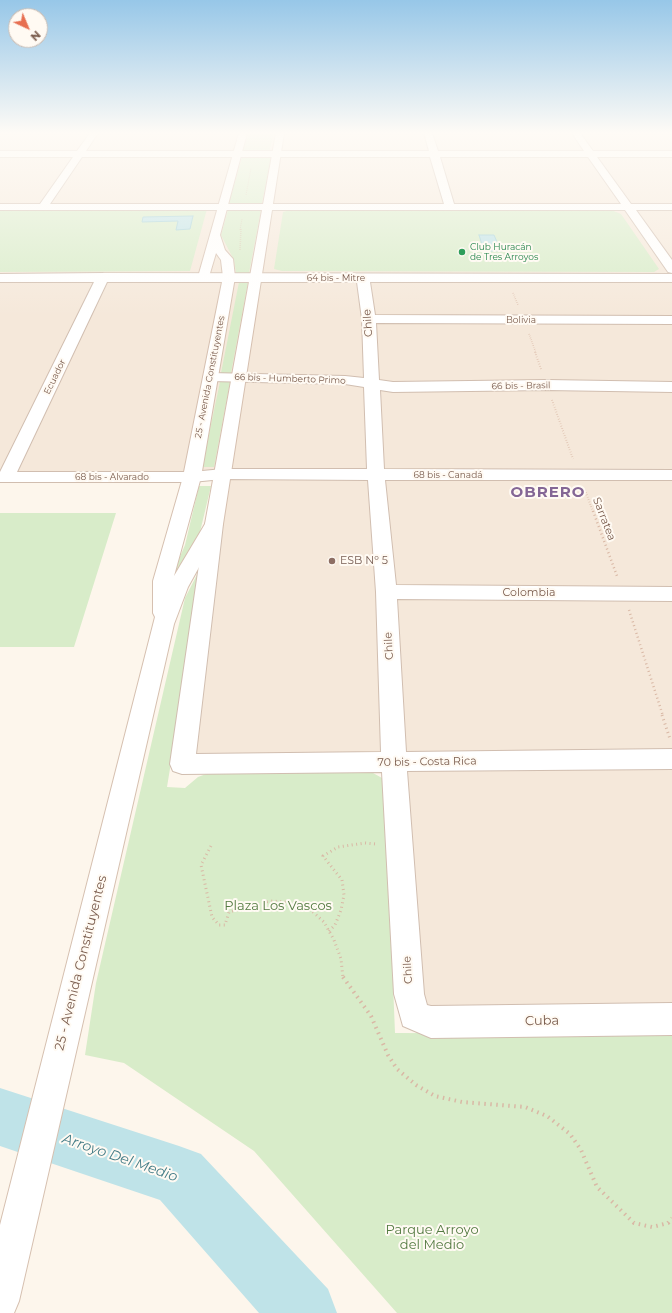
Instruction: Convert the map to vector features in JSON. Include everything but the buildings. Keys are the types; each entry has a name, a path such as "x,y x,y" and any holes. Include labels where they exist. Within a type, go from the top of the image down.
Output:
{"street":[{"path":"43,207 52,194"},
{"path":"204,277 225,194"},
{"name":"25 - Avenida Constituyentes","path":"182,764 214,524 269,194"},
{"path":"446,194 450,207"},
{"path":"619,194 672,269"},
{"path":"0,207 672,207"},
{"name":"25 - Avenida Constituyentes","path":"163,624 163,581 192,477 229,277 227,259 220,251 214,236"},
{"name":"Ecuador","path":"3,477 103,277"},
{"name":"64 bis - Mitre","path":"0,278 672,278"},
{"name":"Chile","path":"363,278 369,319 376,475 386,592 394,762 401,845 409,994 414,1014"},
{"name":"Bolivia","path":"369,319 672,320"},
{"name":"66 bis - Humberto Primo","path":"210,377 345,380 371,383"},
{"name":"66 bis - Brasil","path":"371,383 392,387 547,385 672,387"},
{"name":"68 bis - Alvarado","path":"3,477 192,477 223,474"},
{"name":"68 bis - Canadá","path":"223,474 672,475"},
{"name":"25 - Avenida Constituyentes","path":"0,1301 163,624 178,587 214,524"},
{"name":"Colombia","path":"386,592 672,594"},
{"name":"70 bis - Costa Rica","path":"182,764 672,759"},
{"name":"Cuba","path":"414,1014 431,1022 672,1019"}],"path":[{"path":"241,255 239,240 243,207"},
{"name":"Sarratea","path":"508,278 623,593 672,745"},
{"path":"329,931 335,925 341,910 344,895 342,880 323,856 338,846 365,843 401,845"}],"shaded area":[{"path":"0,194 672,194 672,1019 414,1015 394,762 182,764 223,474 0,477"}],"green space":[{"path":"231,194 264,194 262,203 229,203"},
{"path":"0,209 207,209 190,271 0,272"},
{"path":"228,210 261,210 249,273 236,273 234,260 221,235"},
{"name":"Club Huracán de Tres Arroyos","path":"290,210 611,210 621,214 659,269 654,272 282,271 274,269 283,212"},
{"path":"239,282 248,282 231,373 221,373"},
{"path":"220,382 230,382 214,467 202,467"},
{"path":"199,486 211,486 200,532 177,581 170,580 185,545"},
{"path":"0,513 116,513 74,647 0,647"},
{"path":"204,561 167,787 185,788 198,777 214,771 361,771 373,773 382,778 385,787 395,1033 672,1034 672,1313 397,1313 254,1151 124,1063 85,1055 96,983 185,598"}],"water":[{"path":"193,216 190,229 176,230 178,221 142,222 143,217"},
{"path":"479,235 494,235 501,251 484,251"}],"waterway":[{"name":"Arroyo Del Medio","path":"0,1117 179,1176 304,1313"}],"place":[{"name":"Club Huracán de Tres Arroyos","path":"462,252"},
{"name":"ESB Nº 5","path":"332,561"}],"district":[{"name":"OBRERO","path":"548,493"}],"park label":[{"name":"Plaza Los Vascos","path":"278,906"},
{"name":"Parque Arroyo del Medio","path":"432,1238"}]}
